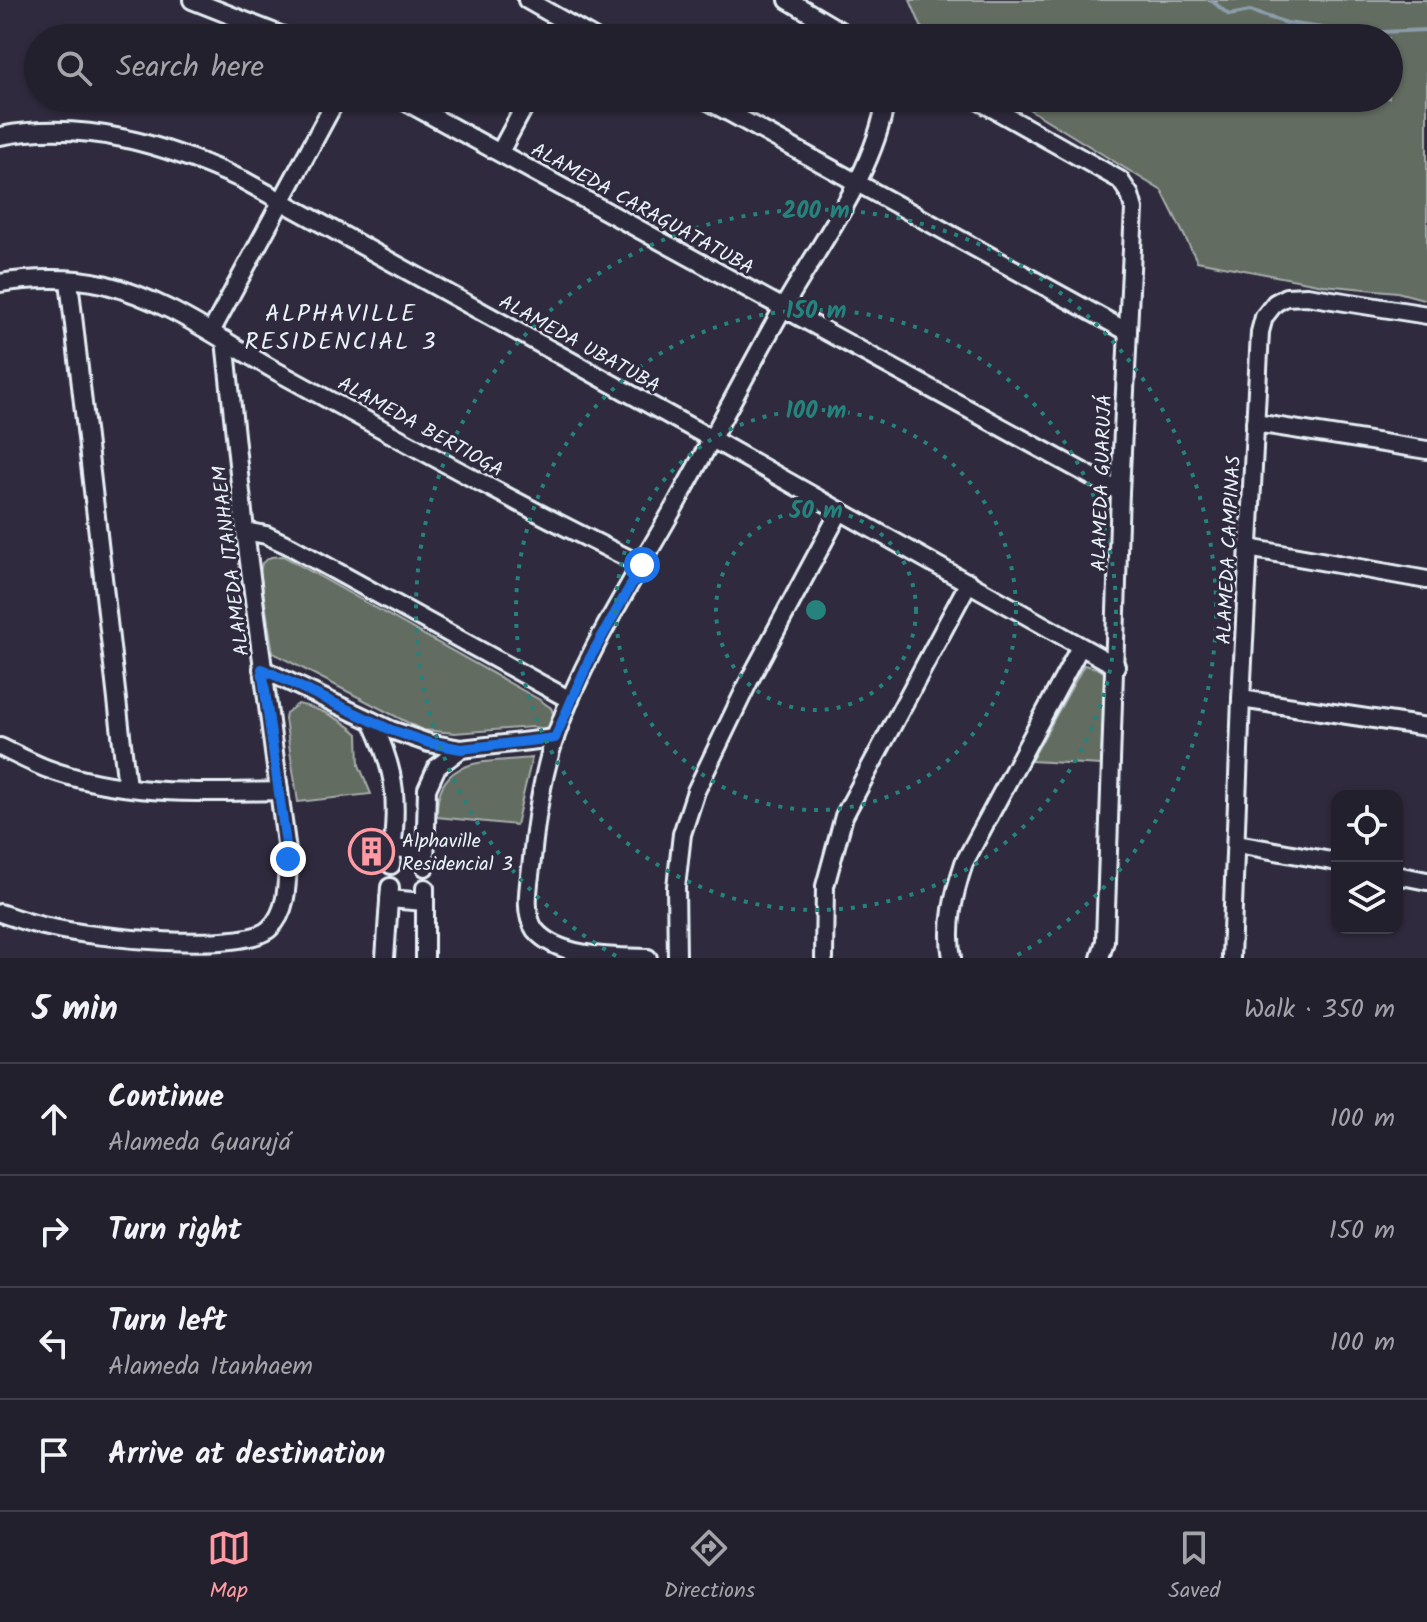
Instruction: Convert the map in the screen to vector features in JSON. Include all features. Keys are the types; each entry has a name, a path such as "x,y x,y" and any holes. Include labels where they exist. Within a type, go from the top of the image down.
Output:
{"street":[{"path":"192,0 253,24"},
{"path":"527,0 556,24"},
{"path":"788,0 828,24"},
{"path":"219,335 282,201 330,112"},
{"name":"ALAMEDA CARAGUATATUBA","path":"425,112 1120,492"},
{"path":"500,152 521,112"},
{"path":"728,112 1128,332"},
{"path":"648,958 581,955 544,940 533,928 528,911 535,824 555,738 590,658 783,307 856,183 882,125 884,112"},
{"name":"ALAMEDA GUARUJÁ","path":"999,112 1120,180 1130,195 1134,224 1120,492 1105,941 1100,958"},
{"name":"ALAMEDA UBATUBA","path":"0,136 19,132 95,132 143,141 193,157 243,180 1116,666"},
{"name":"ALAMEDA BERTIOGA","path":"0,283 28,279 100,283 149,299 551,521 642,565"},
{"path":"69,281 127,787"},
{"name":"ALAMEDA CAMPINAS","path":"1231,958 1248,548 1260,332 1264,317 1275,303 1286,297 1307,296 1427,315"},
{"name":"ALAMEDA ITANHAEM","path":"0,913 54,929 120,938 210,942 242,941 263,934 272,927 282,909 287,889 288,859 219,335"},
{"path":"1255,423 1427,450"},
{"path":"677,958 676,887 682,834 696,791 750,679 840,511"},
{"path":"245,531 266,535 286,544 570,700"},
{"path":"251,576 256,555 261,549 277,543 286,544"},
{"path":"1248,548 1427,580"},
{"path":"824,958 825,886 844,816 969,582"},
{"path":"952,958 951,921 955,889 964,863 1080,647"},
{"path":"262,669 409,737 461,749 555,738"},
{"path":"1241,699 1427,727"},
{"path":"372,721 390,761 394,780 392,856 425,859 427,789 437,767 461,749"},
{"path":"0,747 44,768 83,780 127,787 217,793 279,791"},
{"path":"1237,844 1331,861"},
{"path":"1403,876 1427,881"},
{"path":"385,958 389,893 425,895 425,958"}],"green space":[{"path":"910,0 1427,0 1427,300 1397,292 1323,285 1197,261 1162,191 1034,112 1403,112 1403,24 920,24"},
{"path":"283,556 540,700 551,708 555,718 549,729 533,727 455,733 422,730 273,653 260,572 262,563 271,557"},
{"path":"1084,665 1105,673 1101,765 1031,761"},
{"path":"298,704 330,715 358,734 359,765 371,794 298,802 285,719 286,713"},
{"path":"532,758 516,825 437,817 439,797 445,782 454,772 481,763"}],"waterway":[{"path":"1211,0 1229,15 1250,11 1294,24"},
{"path":"1403,31 1427,30"}],"place":[{"name":"Alphaville Residencial 3","path":"371,852"}],"district":[{"name":"ALPHAVILLE RESIDENCIAL 3","path":"341,327"}],"route":[{"path":"288,859 262,669 391,730 446,747 461,749 555,738 590,658 642,565"}]}
